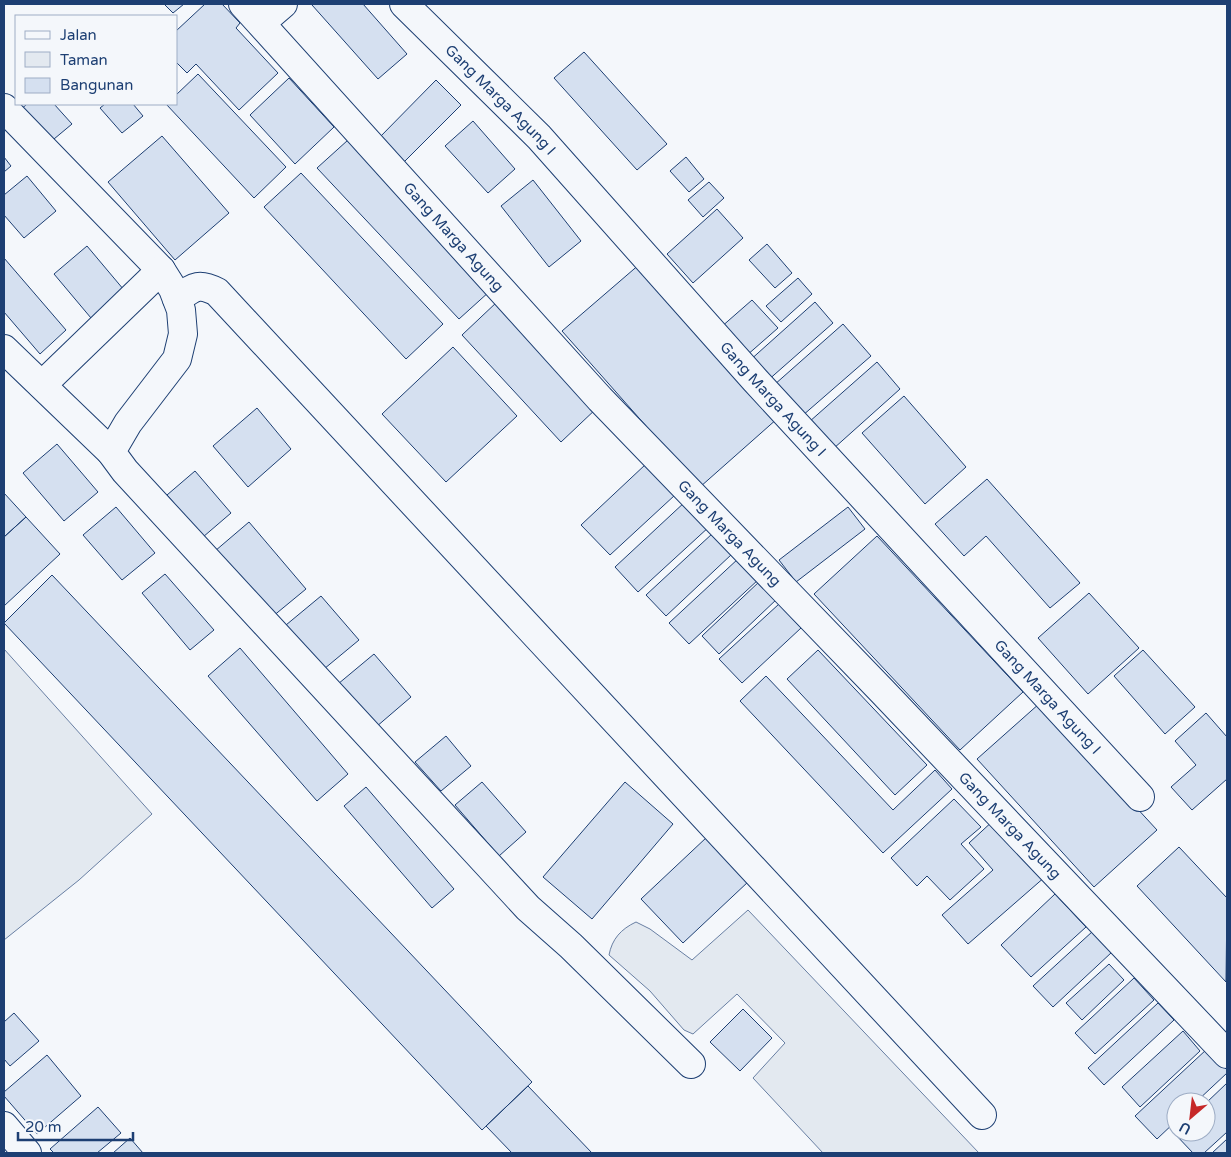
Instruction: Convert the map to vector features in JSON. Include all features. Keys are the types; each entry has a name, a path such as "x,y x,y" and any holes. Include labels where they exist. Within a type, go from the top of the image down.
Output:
{"street":[{"name":"Gang Marga Agung","path":"243,4 600,399 889,698 1227,1054"},
{"path":"261,23 284,4"},
{"name":"Gang Marga Agung I","path":"404,4 538,137 754,380 1140,797"},
{"path":"4,108 161,270 173,289 181,310 183,334 177,358 128,423 111,452"},
{"path":"42,385 161,270"},
{"path":"177,299 194,287 205,286 217,292 982,1115"},
{"path":"4,349 111,452 124,472 528,908 571,946 691,1064"},
{"path":"4,1126 27,1153"}],"green space":[{"path":"4,649 152,814 79,880 4,940"},
{"path":"748,910 979,1153 823,1153 753,1078 785,1043 737,994 693,1034 684,1030 650,991 609,955 612,944 618,935 636,922 650,929 692,960"}],"building":[{"path":"164,4 184,4 173,13"},
{"path":"205,4 222,4 240,23 236,28 278,73 239,110 196,64 187,73 178,64 178,29"},
{"path":"313,4 363,4 407,54 378,79"},
{"path":"584,52 667,144 637,170 554,78"},
{"path":"198,74 286,167 254,198 167,105 178,105 178,93"},
{"path":"289,78 334,127 295,164 250,115"},
{"path":"436,80 461,105 403,163 378,139"},
{"path":"26,105 55,105 72,124 48,144 19,111"},
{"path":"104,105 134,105 143,116 122,133 100,108"},
{"path":"473,121 515,169 488,193 445,146"},
{"path":"162,136 229,213 175,260 108,182"},
{"path":"348,140 490,291 459,319 317,168"},
{"path":"4,157 11,166 4,172"},
{"path":"686,157 704,179 689,192 670,171"},
{"path":"301,173 443,324 406,359 264,207"},
{"path":"27,176 56,211 24,238 4,215 4,195"},
{"path":"533,180 581,241 549,267 501,206"},
{"path":"709,182 724,198 703,217 688,200"},
{"path":"717,209 743,238 693,283 667,254"},
{"path":"767,244 792,273 775,288 749,260"},
{"path":"87,246 124,290 91,318 54,274"},
{"path":"4,258 66,330 40,354 4,312"},
{"path":"641,263 778,418 700,487 562,331"},
{"path":"798,278 812,294 781,322 766,306"},
{"path":"752,300 778,328 746,356 720,328"},
{"path":"498,301 598,407 561,442 462,335"},
{"path":"815,302 833,323 766,382 748,362"},
{"path":"843,324 871,356 802,416 774,385"},
{"path":"453,347 517,416 446,482 382,414"},
{"path":"877,362 900,389 833,449 809,422"},
{"path":"904,396 966,467 925,504 862,433"},
{"path":"257,408 291,449 248,487 213,446"},
{"path":"57,444 98,492 64,521 23,473"},
{"path":"646,464 675,495 610,555 581,525"},
{"path":"195,471 231,513 203,537 167,495"},
{"path":"987,479 1080,583 1050,608 986,536 964,556 935,524"},
{"path":"4,493 26,517 4,537"},
{"path":"686,501 710,526 638,592 615,567"},
{"path":"116,507 155,553 122,580 83,535"},
{"path":"848,507 865,529 796,582 779,560"},
{"path":"26,517 60,554 4,606 4,537"},
{"path":"249,522 306,589 272,617 215,551"},
{"path":"713,533 732,554 666,616 646,595"},
{"path":"877,536 1023,692 960,750 814,594"},
{"path":"739,558 759,579 689,644 669,623"},
{"path":"165,574 214,630 190,650 142,593"},
{"path":"52,575 532,1082 482,1130 4,623"},
{"path":"761,580 778,598 719,654 702,636"},
{"path":"1089,593 1139,648 1088,694 1038,638"},
{"path":"321,596 359,640 324,669 286,625"},
{"path":"779,604 801,628 742,683 719,659"},
{"path":"240,648 348,774 317,801 208,676"},
{"path":"818,650 927,765 895,795 787,679"},
{"path":"1143,650 1195,707 1165,734 1114,676"},
{"path":"374,654 411,697 376,727 338,684"},
{"path":"766,676 893,810 935,770 952,789 883,853 740,701"},
{"path":"1040,703 1157,830 1094,887 977,759"},
{"path":"1206,713 1227,737 1227,779 1192,810 1171,787 1196,765 1175,741"},
{"path":"446,736 471,766 441,791 415,762"},
{"path":"482,782 526,832 499,856 455,805"},
{"path":"625,782 673,824 592,919 543,877"},
{"path":"366,787 454,889 432,908 344,806"},
{"path":"954,799 981,827 961,844 984,869 950,900 927,876 917,886 891,858"},
{"path":"995,819 1046,876 968,944 942,915 993,870 969,843"},
{"path":"707,837 749,881 683,943 641,899"},
{"path":"1179,847 1227,898 1226,982 1137,886"},
{"path":"1055,894 1086,927 1031,977 1001,945"},
{"path":"1093,931 1112,952 1053,1007 1033,986"},
{"path":"1109,964 1124,980 1082,1020 1066,1003"},
{"path":"1134,978 1154,1000 1095,1054 1075,1033"},
{"path":"1158,1003 1174,1020 1104,1085 1088,1068"},
{"path":"743,1009 772,1038 740,1071 710,1042"},
{"path":"14,1013 39,1041 10,1066 4,1059 4,1022"},
{"path":"1183,1031 1200,1051 1140,1107 1122,1087"},
{"path":"1207,1049 1227,1070 1227,1073 1207,1092 1166,1092 1166,1130 1157,1139 1135,1116"},
{"path":"47,1055 81,1096 37,1134 4,1096 4,1092"},
{"path":"1227,1083 1227,1132 1204,1153 1193,1153 1183,1142 1216,1142 1216,1093"},
{"path":"528,1086 592,1153 512,1153 486,1126"},
{"path":"98,1107 121,1133 97,1153 54,1153 50,1149"},
{"path":"130,1138 143,1153 113,1153"},
{"path":"1227,1139 1227,1153 1212,1153"}]}
